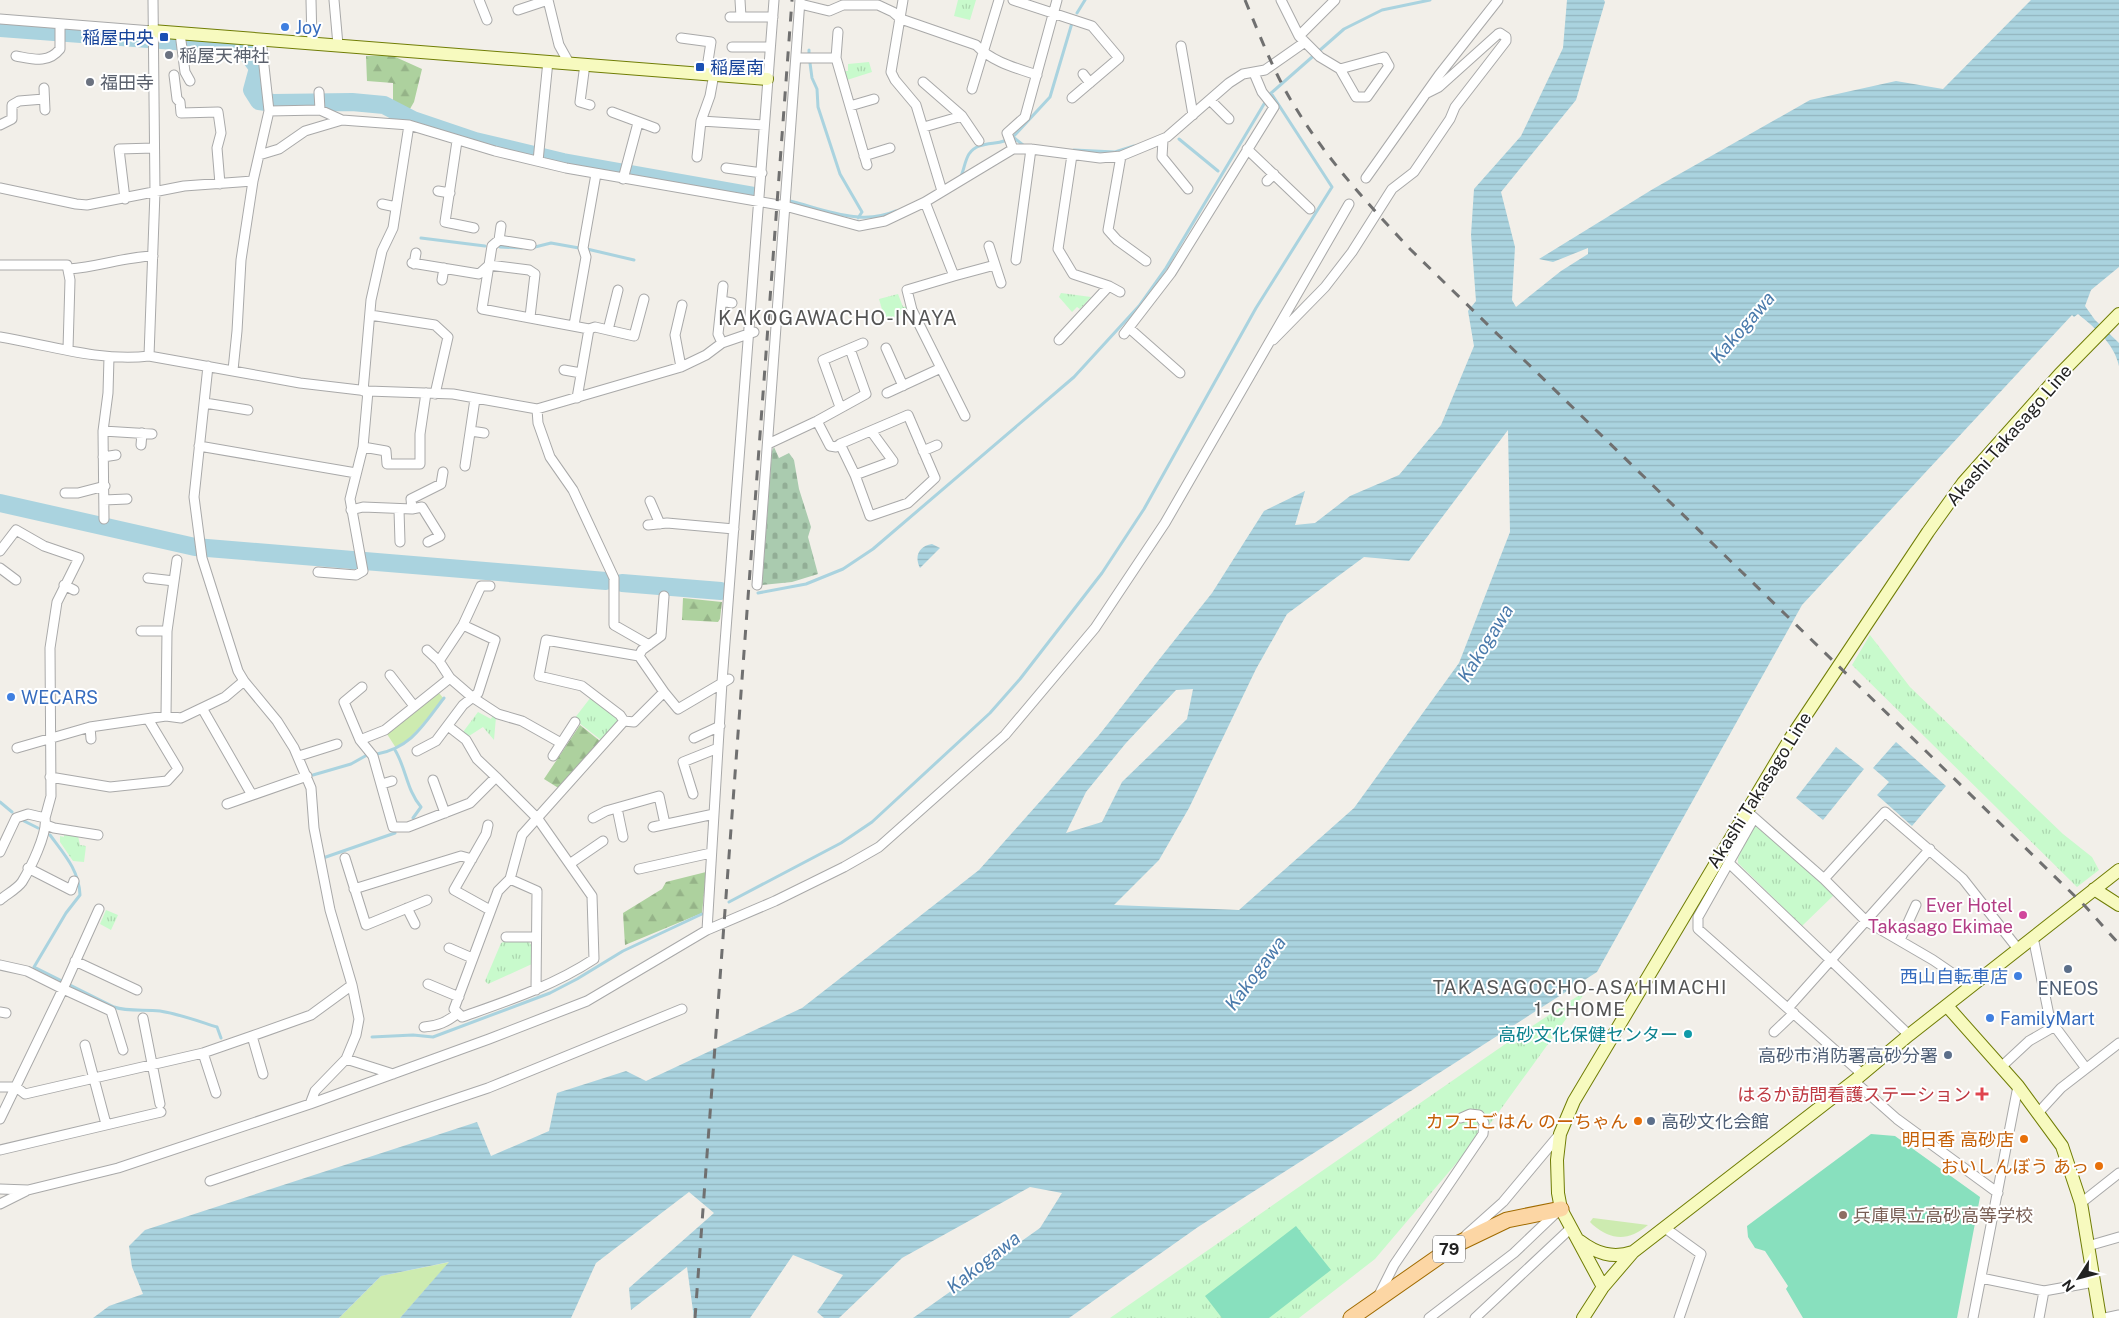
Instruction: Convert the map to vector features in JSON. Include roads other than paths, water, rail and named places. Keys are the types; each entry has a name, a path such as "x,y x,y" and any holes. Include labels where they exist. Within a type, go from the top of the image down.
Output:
{"main road":[{"name":"79","path":"1351,1318 1457,1244 1507,1220 1561,1209"}],"street":[{"path":"149,356 154,192 153,0"},
{"path":"311,0 312,43"},
{"path":"334,0 338,45"},
{"path":"479,0 487,20"},
{"path":"518,10 548,0 559,44 568,63"},
{"path":"740,0 741,17"},
{"path":"707,930 718,748 726,680 734,529 752,332 764,125 774,0"},
{"path":"904,0 891,72 895,80 916,105 941,188"},
{"path":"972,89 999,0"},
{"path":"1013,0 1092,26 1118,58 1072,98"},
{"path":"1013,149 1008,133 1025,117 1057,0"},
{"path":"1280,0 1305,42 1320,56 1340,69 1356,97 1367,97 1389,66 1384,57 1340,69"},
{"path":"269,111 320,110 342,120 409,125 538,161 623,179 785,206 859,226 885,221 925,202 941,188 1013,149 1031,149 1100,158 1121,156 1163,140 1243,74 1265,70 1305,42 1335,0"},
{"path":"1366,178 1427,93 1498,0"},
{"path":"757,586 800,2 829,11 852,3 878,5 893,12 901,19 976,46 984,54 997,61 1037,75"},
{"path":"730,17 773,17"},
{"path":"0,19 60,30 152,31 180,37 261,39 768,79"},
{"path":"16,56 41,60 51,58 60,49 60,30"},
{"path":"838,32 836,58 867,165"},
{"path":"1264,349 1325,287 1347,259 1392,189 1414,172 1450,120 1455,107 1506,38 1500,33 1498,34 1438,87 1427,93"},
{"path":"180,37 185,72 190,81"},
{"path":"681,38 711,42 710,96 701,121 697,157"},
{"path":"233,370 238,331 241,260 253,181 269,111 261,39"},
{"path":"1181,46 1189,66 1193,115"},
{"path":"732,47 770,47"},
{"path":"796,58 836,58"},
{"path":"538,161 548,61"},
{"path":"586,64 580,102 590,105"},
{"path":"1180,373 1127,331 1171,273 1274,106 1262,92 1254,73"},
{"path":"1083,74 1090,83"},
{"path":"174,75 181,113 218,112 221,133 217,148 220,184"},
{"path":"924,82 962,116 979,141"},
{"path":"44,88 45,110"},
{"path":"320,92 320,110"},
{"path":"0,125 12,119 12,105 19,101 44,99"},
{"path":"850,106 874,99"},
{"path":"1210,100 1229,119"},
{"path":"612,112 655,128"},
{"path":"924,127 962,116"},
{"path":"259,155 279,149 304,131 342,120"},
{"path":"701,121 764,125"},
{"path":"623,179 638,123"},
{"path":"318,572 356,575 363,571 350,500 363,447 370,315 382,251 393,228 409,125"},
{"path":"458,140 445,222 474,228"},
{"path":"1163,140 1162,157 1187,182"},
{"path":"125,199 118,149 154,148"},
{"path":"864,156 890,148"},
{"path":"1016,260 1031,149"},
{"path":"1248,149 1307,205 1296,209"},
{"path":"1072,155 1058,249 1073,274 1109,286 1120,292"},
{"path":"1121,156 1108,230 1143,255"},
{"path":"726,168 762,173"},
{"path":"574,325 586,257 583,248 596,174"},
{"path":"1267,182 1274,174"},
{"path":"0,188 76,204 125,199 184,186 253,181"},
{"path":"438,191 450,193"},
{"path":"925,202 954,276"},
{"path":"382,204 396,207"},
{"path":"0,1204 28,1190 118,1168 310,1104 587,1001 707,930 775,901 844,867 879,847 1005,735 1100,620 1165,523 1348,204"},
{"path":"501,226 499,240 492,246 482,309 589,329 595,326 634,336 644,299"},
{"path":"499,240 531,245"},
{"path":"989,246 1001,283"},
{"path":"416,252 413,263 479,274 489,265 529,270 535,274 530,318"},
{"path":"69,269 99,266 117,260 153,256"},
{"path":"0,265 67,265 70,280 68,349"},
{"path":"965,416 912,310 907,290 995,265"},
{"path":"442,280 444,268"},
{"path":"722,343 718,334 724,286"},
{"path":"1059,340 1109,286"},
{"path":"608,330 618,290"},
{"path":"722,302 732,303"},
{"path":"681,367 675,335 683,321 682,305"},
{"path":"631,308 641,311"},
{"name":"Akashi Takasago Line","path":"1603,1287 1561,1209 1556,1177 1560,1134 1574,1101 1750,814 1790,739 1963,483 2060,374 2119,314"},
{"path":"363,447 386,451 388,464 420,464 420,434 448,337 442,329 434,325 370,315"},
{"path":"576,398 581,373 589,349 589,329"},
{"path":"0,337 108,356 133,358 149,356 300,383 365,391 475,398 537,409 681,367 706,355 722,343 752,332"},
{"path":"840,407 823,360 863,343"},
{"path":"886,348 904,386"},
{"path":"768,444 817,421 866,394 850,349"},
{"path":"104,519 103,430 108,394 108,356"},
{"path":"208,366 194,497 202,558 238,671 277,721 299,756 311,788 314,828 330,910 352,985 359,1019 356,1034 346,1059 315,1091 310,1104"},
{"path":"887,393 941,368"},
{"path":"564,370 581,373"},
{"path":"465,466 475,398"},
{"path":"205,403 248,410"},
{"path":"537,409 538,423 550,457 573,490 614,578 614,626 649,645"},
{"path":"817,421 830,446 836,447 840,444 908,414 935,478 908,503 870,516 855,475 840,444"},
{"path":"103,430 152,434"},
{"path":"855,475 893,461 871,431"},
{"path":"471,432 484,433"},
{"path":"141,444 142,433"},
{"path":"923,451 938,445"},
{"path":"199,446 356,473"},
{"path":"103,457 116,455"},
{"path":"412,509 411,499 441,484 443,472"},
{"path":"65,493 78,493 105,486"},
{"path":"104,500 127,499"},
{"path":"650,501 660,524"},
{"path":"351,510 363,508 399,510 422,507 440,536 428,542"},
{"path":"399,510 400,542"},
{"path":"648,526 660,524 734,529"},
{"path":"0,551 16,530 44,546 82,559 64,585 57,602 57,630 50,648 51,796 46,821 21,883 0,900"},
{"path":"166,716 167,631 177,560"},
{"path":"0,568 16,580"},
{"path":"148,578 174,581"},
{"path":"64,585 74,590"},
{"path":"439,661 463,624 481,586 490,586"},
{"path":"639,656 649,645 662,636 667,619 664,596"},
{"path":"417,751 436,741 462,705 478,692 495,640 463,624"},
{"path":"141,631 167,631"},
{"path":"624,721 620,715 582,686 539,676 546,640 639,656 678,709 726,680"},
{"path":"427,650 439,661 450,678 472,697 498,714 522,721 561,743"},
{"path":"390,675 414,706"},
{"path":"360,740 385,730 450,678"},
{"path":"17,748 24,744 51,739 90,727 166,716 181,718 225,698 244,681"},
{"path":"362,688 340,704 360,740 374,756 393,826 408,827 470,803 496,778"},
{"path":"624,721 634,722 664,692"},
{"path":"202,708 252,795"},
{"path":"50,777 110,787 167,781 178,769 148,719"},
{"path":"448,726 466,740 477,759 538,819 592,896 594,959 576,971 536,990 462,1017 454,1009 498,891 510,879 522,835 538,819 624,721"},
{"path":"553,756 575,722"},
{"path":"694,738 720,726"},
{"path":"90,727 92,739"},
{"path":"299,756 337,744"},
{"path":"693,794 683,762 718,748"},
{"path":"227,804 306,776"},
{"path":"433,780 445,813"},
{"path":"382,784 392,781"},
{"path":"593,818 617,808 659,796 665,824"},
{"path":"617,808 623,837"},
{"path":"1824,879 1886,812 1963,879 2018,949"},
{"path":"0,852 16,818 28,814 46,821 98,835"},
{"path":"652,827 714,814"},
{"path":"1971,986 1900,940 1866,921 1824,879 1750,814 1729,863 1698,917 1698,928 1791,1010 1897,1119 1998,1193"},
{"path":"489,831 454,890 490,910"},
{"path":"85,843 87,833"},
{"path":"571,864 602,841"},
{"path":"1774,1032 1832,960 1930,849"},
{"path":"640,870 712,853"},
{"path":"354,889 461,856 472,859"},
{"path":"345,858 366,925 428,900"},
{"path":"1729,863 1909,1035"},
{"path":"28,868 71,890 74,881"},
{"path":"1583,1318 1603,1287 1632,1252 1858,1078 1909,1035 2119,870"},
{"path":"510,879 537,891 536,990"},
{"path":"2094,889 2119,905"},
{"path":"1900,940 1916,905"},
{"path":"407,908 414,924"},
{"path":"0,1119 76,961 90,919 99,909"},
{"path":"506,937 536,937"},
{"path":"2033,937 2050,1020 2085,1067"},
{"path":"449,948 472,958"},
{"path":"76,961 137,990"},
{"path":"0,965 27,970 64,986 111,1011 123,1050"},
{"path":"428,984 459,996"},
{"path":"0,1086 16,1087 25,1094 203,1053 311,1016 352,985"},
{"path":"1947,1006 2018,1086 2062,1146 2081,1203 2100,1318"},
{"path":"210,1181 488,1088 682,1010"},
{"path":"424,1027 448,1021 458,1013"},
{"path":"0,1150 106,1124 160,1108 143,1018"},
{"path":"2001,1067 2029,1041 2055,1026"},
{"path":"252,1036 263,1074"},
{"path":"85,1045 106,1124"},
{"path":"2038,1113 2061,1088 2085,1067 2117,1048"},
{"path":"203,1053 216,1094"},
{"path":"346,1059 393,1074"},
{"path":"1973,1318 2018,1086"},
{"path":"1377,1300 1394,1265 1483,1134 1484,1123 1479,1115 1470,1114 1461,1118"},
{"path":"1457,1244 1502,1202 1560,1134"},
{"path":"2081,1203 2119,1173"},
{"path":"0,1189 28,1190"},
{"path":"1430,1318 1514,1253 1561,1209"},
{"path":"1665,1228 1701,1254 1678,1318"},
{"path":"1475,1318 1575,1234 1598,1252 1616,1256 1632,1252"},
{"path":"2088,1246 2119,1237"},
{"path":"1981,1278 2044,1291 2094,1282"},
{"path":"2039,1318 2044,1291"},
{"path":"2105,1318 2119,1315"}],"water":[{"name":"Kakogawa","path":"1567,0 1604,0 1605,2 1576,100 1501,192 1515,247 1512,300 1516,307 1561,271 1588,254 1588,248 1553,262 1539,259 1653,189 1810,100 1896,81 1943,89 2031,0 2119,0 2119,267 2091,290 2085,306 2095,320 2119,343 2119,366 2113,350 2103,337 2078,314 2074,317 2072,315 1802,605 1597,972 1198,1227 1069,1318 913,1318 1040,1228 1062,1193 1030,1187 902,1258 839,1318 824,1318 817,1312 843,1275 793,1255 750,1318 694,1318 687,1267 631,1310 629,1288 714,1213 689,1192 596,1263 571,1318 400,1318 449,1262 381,1276 339,1318 93,1318 109,1306 143,1294 132,1267 129,1246 145,1230 477,1122 491,1156 549,1131 557,1093 626,1071 646,1081 802,1008 979,870 1099,735 1212,593 1264,511 1305,491 1295,525 1315,523 1350,496 1399,475 1441,425 1474,346 1468,311 1476,301 1471,235 1474,189 1521,136 1563,48","holes":["1508,430 1510,532 1459,663 1354,808 1239,910 1114,905 1159,860 1189,808 1256,669 1287,614 1364,557 1409,561","1193,689 1187,719 1122,782 1102,822 1066,833 1086,792 1126,743 1176,690"]},
{"path":"932,544 940,548 920,568 918,564 919,552 924,547"},
{"path":"1896,742 1946,786 1912,826 1877,795 1889,782 1873,768"},
{"path":"1836,747 1864,769 1823,820 1796,798"}],"waterway":[{"path":"1077,13 1085,0"},
{"path":"1270,94 1344,29 1382,10 1430,0"},
{"path":"1013,137 1050,97 1072,23"},
{"path":"0,28 242,46 258,68 252,90 259,101 273,103 352,102 384,105 413,120 475,141 563,162 755,196"},
{"path":"810,63 812,78 817,89 818,107 840,174 862,212 858,218"},
{"path":"729,902 841,843 872,822 990,713 1020,679 1102,573 1144,509 1256,308 1332,187 1271,93"},
{"path":"758,593 806,584 843,569 873,549 1074,377 1139,306 1166,268 1267,99"},
{"path":"961,176 966,159 973,149 978,146 1002,142 1013,137 1023,145"},
{"path":"1179,139 1218,171"},
{"path":"1074,150 1115,152 1134,146"},
{"path":"790,201 857,217 870,217 896,211"},
{"path":"421,238 485,246"},
{"path":"531,248 551,243 579,248"},
{"path":"500,247 522,248"},
{"path":"587,249 634,260"},
{"path":"0,503 195,547 606,581"},
{"path":"622,583 721,591"},
{"path":"377,754 399,746 416,734 444,698"},
{"path":"395,750 416,801 421,807 413,818"},
{"path":"313,775 351,764 367,755"},
{"path":"0,802 12,812"},
{"path":"24,821 38,828"},
{"path":"323,858 395,833"},
{"path":"50,835 74,870 80,895 66,913 34,967 114,1007 160,1011 181,1016 217,1027 221,1038"},
{"path":"372,1037 413,1035 433,1037 550,993 623,951 702,914"}],"railway":[{"path":"695,1318 792,0"},
{"path":"1245,0 1275,70 1309,129 1336,165 1395,233 2085,906 2119,944"}],"place":[{"name":"Joy","path":"285,27"},
{"name":"稲屋中央","path":"164,37"},
{"name":"稲屋天神社","path":"169,55"},
{"name":"稲屋南","path":"700,67"},
{"name":"福田寺","path":"90,82"},
{"name":"WECARS","path":"11,697"},
{"name":"Ever Hotel Takasago Ekimae","path":"2023,915"},
{"name":"ENEOS","path":"2068,969"},
{"name":"西山自転車店","path":"2018,976"},
{"name":"FamilyMart","path":"1990,1018"},
{"name":"高砂文化保健センター","path":"1688,1034"},
{"name":"高砂市消防署高砂分署","path":"1948,1055"},
{"name":"はるか訪問看護ステーション","path":"1982,1094"},
{"name":"カフェごはん のーちゃん","path":"1638,1121"},
{"name":"高砂文化会館","path":"1651,1121"},
{"name":"明日香 高砂店","path":"2024,1139"},
{"name":"おいしんぼう あっ","path":"2099,1166"},
{"name":"兵庫県立高砂高等学校","path":"1843,1215"}],"district":[{"name":"KAKOGAWACHO-INAYA","path":"838,318"},
{"name":"TAKASAGOCHO-ASAHIMACHI 1-CHOME","path":"1580,998"}]}
